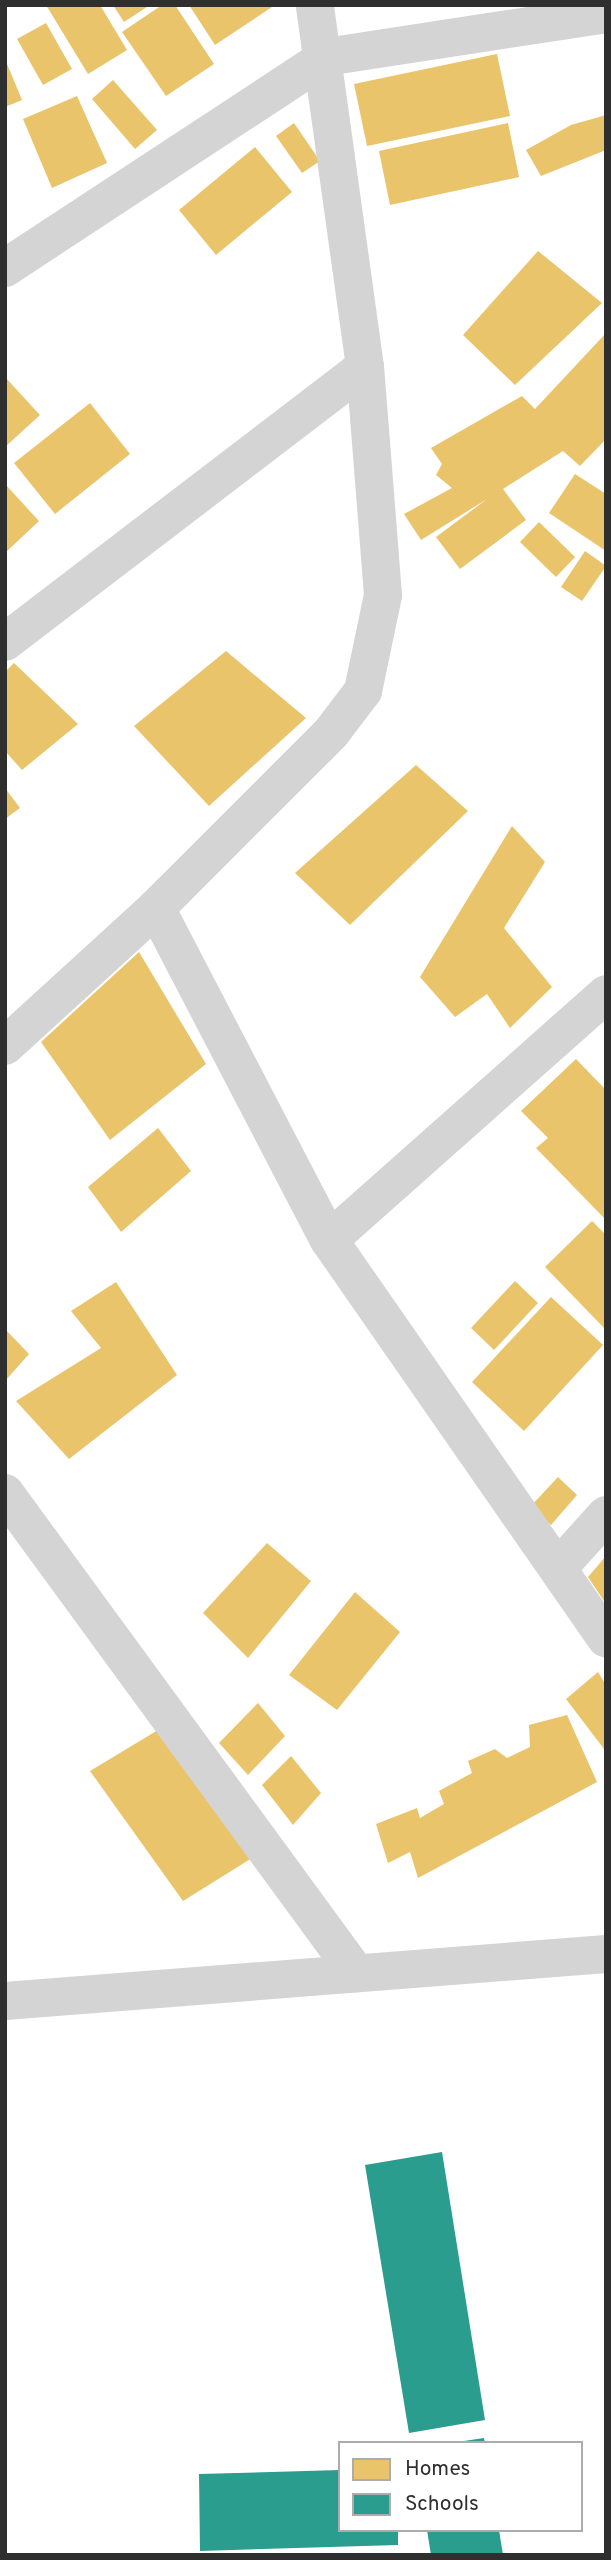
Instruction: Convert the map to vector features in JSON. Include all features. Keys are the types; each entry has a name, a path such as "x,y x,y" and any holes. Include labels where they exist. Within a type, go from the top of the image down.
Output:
{"street":[{"path":"5,1046 156,908 331,733 363,691 383,595 365,367 326,57 315,5"},
{"path":"5,268 326,57 606,14"},
{"path":"5,642 365,367"},
{"path":"156,908 328,1240 559,1567 606,1638"},
{"path":"328,1240 606,994"},
{"path":"5,1493 356,1973"},
{"path":"559,1567 606,1515"},
{"path":"5,2001 606,1954"}],"building: Homes":[{"path":"46,5 100,5 127,50 88,74"},
{"path":"113,5 150,5 124,22"},
{"path":"162,5 175,5 214,64 166,96 122,32"},
{"path":"189,5 275,5 215,45"},
{"path":"46,23 72,69 43,85 17,39"},
{"path":"497,54 510,116 367,146 354,84"},
{"path":"5,59 22,100 5,107"},
{"path":"113,80 157,130 135,149 92,99"},
{"path":"77,96 107,163 52,188 23,119"},
{"path":"606,115 606,150 541,176 526,150 571,125"},
{"path":"294,123 320,161 302,173 276,136"},
{"path":"508,123 519,177 390,205 379,151"},
{"path":"255,147 292,192 216,255 179,210"},
{"path":"538,251 602,303 515,385 463,335"},
{"path":"606,333 606,439 580,466 563,451 503,489 526,520 460,569 436,537 487,499 421,540 404,514 452,488 436,475 442,464 431,448 522,396 535,409"},
{"path":"5,377 40,415 5,447"},
{"path":"90,403 130,454 55,514 14,463"},
{"path":"575,474 606,494 606,551 549,513"},
{"path":"5,484 39,521 5,553"},
{"path":"539,522 575,557 556,577 520,542"},
{"path":"585,551 606,566 582,601 561,587"},
{"path":"226,651 306,718 209,806 134,726"},
{"path":"14,663 78,724 22,770 5,751 5,672"},
{"path":"416,765 468,811 350,925 295,873"},
{"path":"5,788 20,808 5,819"},
{"path":"512,826 545,862 504,928 552,987 510,1028 487,994 455,1017 420,977"},
{"path":"139,952 206,1064 110,1140 41,1042"},
{"path":"576,1059 606,1090 606,1220 536,1148 548,1138 521,1111"},
{"path":"158,1128 191,1171 121,1232 88,1187"},
{"path":"592,1221 606,1235 606,1330 545,1267"},
{"path":"515,1281 538,1303 494,1350 471,1328"},
{"path":"116,1282 177,1375 69,1459 16,1401 101,1348 71,1311"},
{"path":"551,1297 603,1345 524,1431 472,1382"},
{"path":"5,1329 29,1354 5,1381"},
{"path":"558,1477 577,1495 551,1525 531,1506"},
{"path":"267,1543 311,1581 248,1658 203,1613"},
{"path":"606,1556 606,1604 588,1577"},
{"path":"355,1592 400,1632 337,1710 289,1675"},
{"path":"598,1672 606,1685 604,1749 566,1699"},
{"path":"258,1703 285,1736 248,1775 219,1743"},
{"path":"567,1715 597,1782 418,1878 410,1852 388,1863 376,1824 417,1808 420,1818 444,1804 439,1791 472,1773 468,1761 495,1749 507,1758 530,1747 529,1725"},
{"path":"158,1730 252,1858 183,1901 90,1771"},
{"path":"291,1756 321,1793 293,1825 262,1785"}],"building: Schools":[{"path":"442,2152 485,2420 409,2433 365,2165"},
{"path":"484,2438 485,2441 464,2441"},
{"path":"338,2470 338,2532 398,2532 398,2545 200,2551 199,2474"},
{"path":"427,2532 499,2532 503,2555 431,2555"}]}
